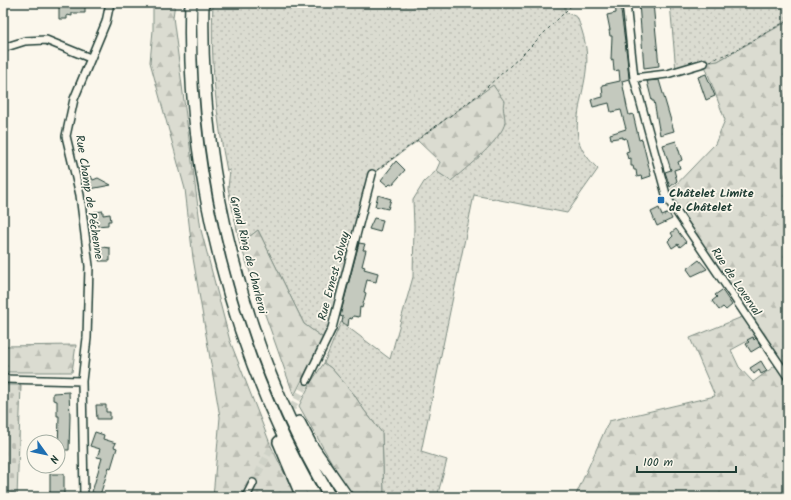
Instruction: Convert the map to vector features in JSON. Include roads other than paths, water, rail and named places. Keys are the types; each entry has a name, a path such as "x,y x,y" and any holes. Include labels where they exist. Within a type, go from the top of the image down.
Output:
{"highway":[{"path":"191,3 191,64 195,116 201,163 210,213 234,310 265,394 288,445 316,497"},
{"name":"Grand Ring de Charleroi","path":"203,3 204,64 208,117 222,211 234,259 260,347 300,439 330,497"},
{"path":"260,347 274,367 289,402 311,445 347,497"},
{"path":"265,394 265,409 302,497"}],"street":[{"name":"Rue Champ de Péchenne","path":"84,497 82,382 87,338 89,266 80,195 66,136 74,99 106,22 110,3"},
{"name":"Rue de Loverval","path":"626,3 634,78 667,198 788,377"},
{"path":"3,48 25,41 46,40 90,58"},
{"path":"634,78 667,74 704,63"},
{"name":"Rue Ernest Solvay","path":"307,380 332,328 372,174"},
{"path":"3,380 82,382"},
{"path":"246,497 253,483"}],"tunnel":[{"path":"253,483 307,380"}],"place":[{"name":"Châtelet Limite de Châtelet","path":"661,200"}]}
